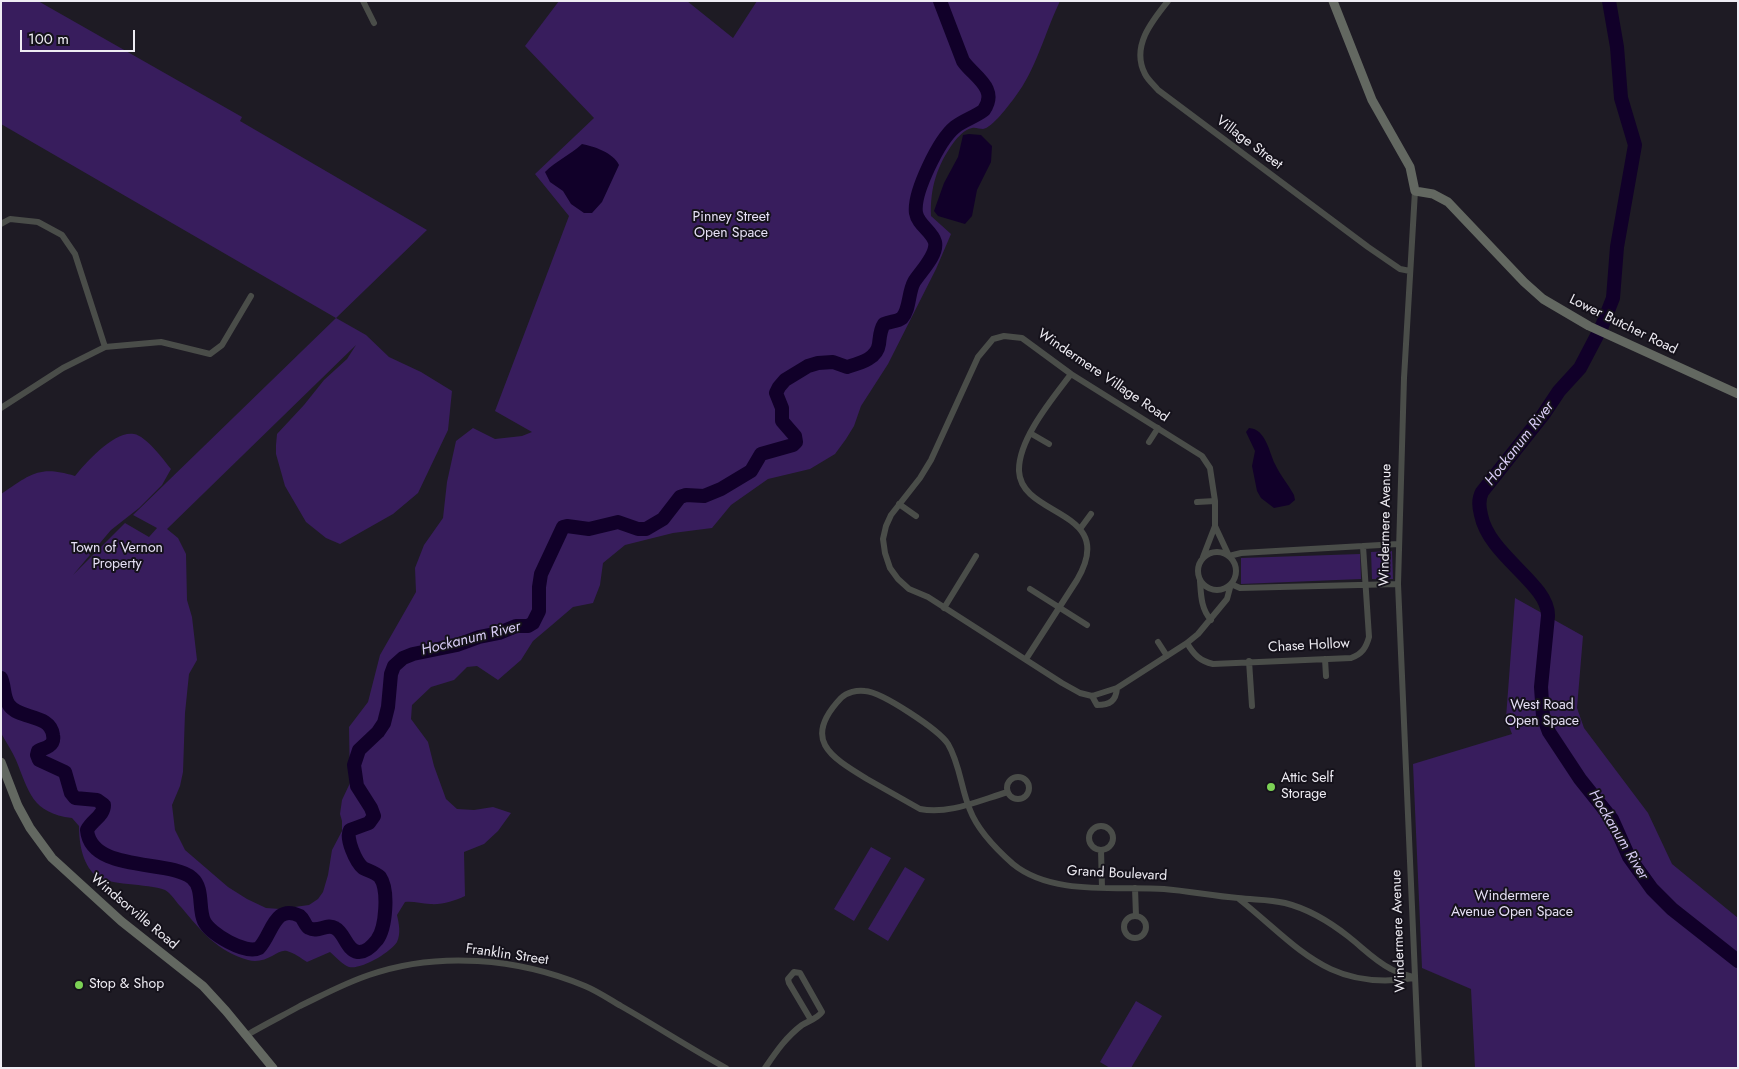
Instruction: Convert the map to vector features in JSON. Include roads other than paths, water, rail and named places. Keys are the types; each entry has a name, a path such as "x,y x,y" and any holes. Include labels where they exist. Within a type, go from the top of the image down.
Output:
{"street":[{"path":"363,1 374,23"},
{"name":"Village Street","path":"1168,1 1147,28 1141,42 1140,59 1145,74 1158,90 1368,247 1400,269 1410,271"},
{"name":"Windermere Avenue","path":"1333,1 1372,100 1410,167 1415,191 1404,378 1398,584 1419,1068"},
{"name":"Lower Butcher Road","path":"1415,191 1432,194 1448,202 1524,282 1543,298 1608,335 1738,394"},
{"path":"1,224 10,220 38,222 62,235 75,254 105,347"},
{"path":"1,408 63,368 105,347 161,342 210,354 222,345 251,296"},
{"name":"Windermere Village Road","path":"1212,620 1206,614 1202,600 1198,569 1215,526 1215,501 1210,468 1202,456 1071,374 1022,338 1004,336 993,339 978,357 931,460 920,478 899,504 886,526 883,539 884,553 890,568 898,579 910,589 928,597 1062,683 1080,693 1092,696 1117,688 1187,643 1212,620 1227,599 1236,572 1236,566 1229,556 1215,526"},
{"path":"1026,659 1085,567 1088,557 1086,542 1080,529 1032,495 1021,480 1020,471 1021,457 1030,434 1040,416 1071,374"},
{"path":"1149,442 1158,428"},
{"path":"1030,434 1050,444"},
{"path":"1197,502 1215,501"},
{"path":"899,504 916,516"},
{"path":"1080,529 1091,514"},
{"path":"1203,558 1212,552 1229,556 1241,553 1398,544"},
{"name":"Chase Hollow","path":"1187,643 1193,653 1202,661 1213,664 1352,658 1360,655 1367,646 1369,637 1364,546"},
{"path":"944,608 976,556"},
{"path":"1200,580 1204,585 1215,590 1221,590 1231,584 1240,588 1398,584"},
{"path":"1030,589 1087,625"},
{"path":"1158,642 1167,656"},
{"path":"1325,659 1326,676"},
{"path":"1249,662 1252,706"},
{"name":"Windermere Village Road","path":"1092,696 1097,705 1107,705 1113,701 1117,688"},
{"name":"Grand Boulevard","path":"968,804 930,811 920,809 839,762 826,750 823,737 823,724 833,707 845,694 865,691 891,701 933,730 948,744 953,754 968,804 970,811 982,832 1015,866 1037,877 1078,887 1165,889 1239,899 1264,899 1285,903 1306,910 1330,923 1392,970 1415,978"},
{"name":"Windsorville Road","path":"1,762 18,806 30,828 52,858 114,916 203,986 272,1068"},
{"path":"968,804 1008,792"},
{"path":"1101,850 1102,888"},
{"path":"1135,888 1136,916"},
{"name":"Grand Boulevard","path":"1239,899 1306,956 1331,969 1366,980 1396,981 1415,978"},
{"name":"Franklin Street","path":"247,1036 262,1026 326,993 371,974 410,965 449,960 490,962 551,973 587,987 665,1030 726,1068"},
{"path":"765,1068 788,1037 822,1012 800,973 794,972 788,978 789,983 811,1020"}],"waterway":[{"name":"Hockanum River","path":"1,678 9,705 14,710 40,720 51,728 53,741 49,746 38,751 39,760 65,772 71,793 75,798 97,800 104,805 100,815 87,830 92,844 102,853 116,859 181,872 192,878 198,887 204,921 213,932 237,946 246,949 259,948 279,917 291,913 300,916 308,927 312,929 335,928 354,951 361,952 369,948 377,940 383,927 385,891 380,877 360,865 350,844 350,830 369,823 374,816 357,786 354,765 359,750 378,732 384,723 388,707 391,674 394,666 403,658 413,654 457,645 516,626 528,626 533,623 539,611 541,574 563,527 589,529 618,522 638,529 646,529 663,519 680,497 686,495 704,496 721,489 751,471 761,454 793,445 796,442 795,436 782,421 782,408 776,393 779,387 785,380 808,366 833,362 847,367 867,360 878,349 884,324 900,319 905,314 914,282 931,258 935,247 933,238 919,221 916,213 916,204 928,167 942,143 955,127 984,110 988,102 987,89 963,61 940,1"},
{"name":"Hockanum River","path":"1609,1 1617,47 1621,98 1635,145 1617,247 1613,298 1602,326 1580,368 1559,391 1543,415 1482,492 1479,501 1480,509 1486,530 1495,544 1539,592 1546,604 1548,616 1541,687 1543,716 1549,732 1580,779 1612,819 1629,857 1652,889 1672,909 1738,961"}],"place":[{"name":"Attic Self Storage","path":"1271,787"},
{"name":"Stop & Shop","path":"79,985"}],"park label":[{"name":"Pinney Street Open Space","path":"731,226"},
{"name":"Town of Vernon Property","path":"117,558"},
{"name":"West Road Open Space","path":"1542,714"},
{"name":"Windermere Avenue Open Space","path":"1512,906"}]}
